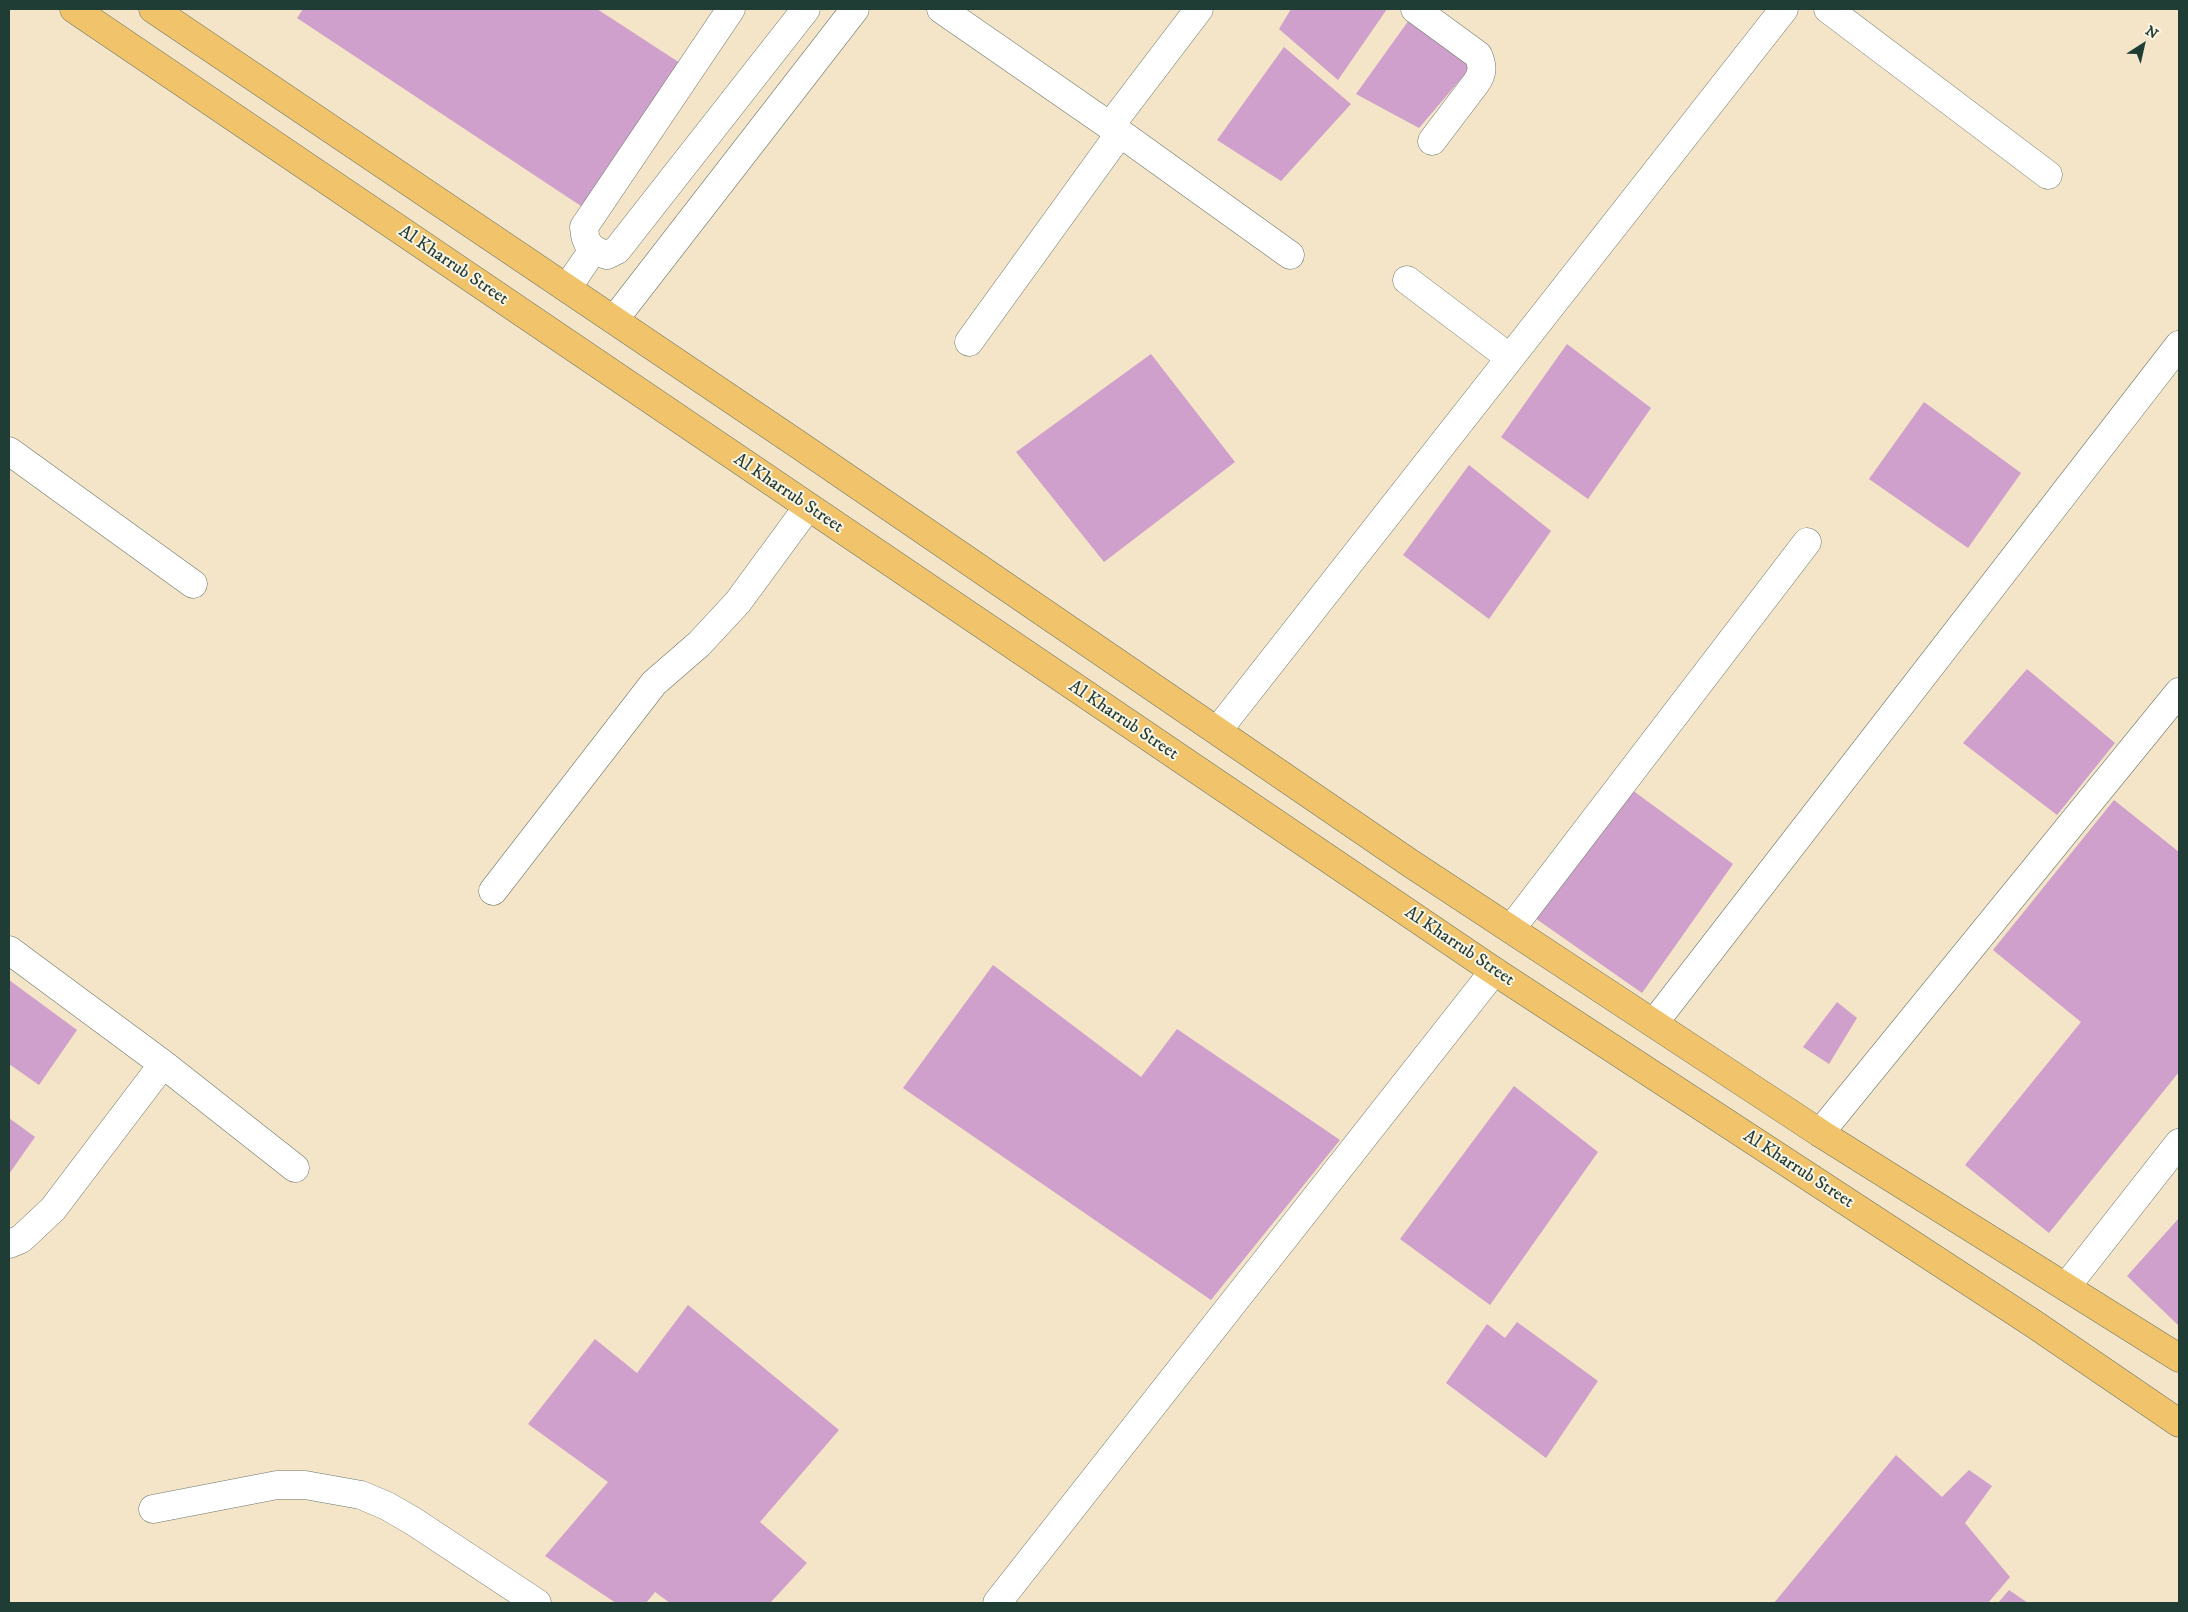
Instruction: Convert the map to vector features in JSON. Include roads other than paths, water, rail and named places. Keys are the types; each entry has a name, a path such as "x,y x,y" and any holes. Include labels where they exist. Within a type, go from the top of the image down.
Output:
{"main road":[{"name":"Al Kharrub Street","path":"74,9 1494,971 2034,1324 2179,1423"},
{"path":"153,9 1218,730 1410,863 1820,1133 2179,1358"}],"street":[{"path":"731,9 584,227 584,241 593,250 607,255 617,250 806,9"},
{"path":"614,320 855,9"},
{"path":"941,9 1115,129 1290,255"},
{"path":"969,342 1199,9"},
{"path":"1415,9 1478,55 1482,64 1482,74 1432,141"},
{"path":"1218,730 1784,9"},
{"path":"1828,9 2048,175"},
{"path":"567,288 593,250"},
{"path":"1407,280 1510,358"},
{"path":"1654,1023 2179,345"},
{"path":"9,451 193,584"},
{"path":"493,891 654,683 699,644 738,602 808,508"},
{"path":"1511,930 1807,542"},
{"path":"1820,1133 2179,692"},
{"path":"9,950 163,1064 295,1168"},
{"path":"997,1603 1494,971"},
{"path":"9,1244 21,1239 53,1208 163,1064"},
{"path":"2066,1287 2179,1143"},
{"path":"153,1509 277,1485 332,1488 360,1495 388,1506 537,1603"}]}
